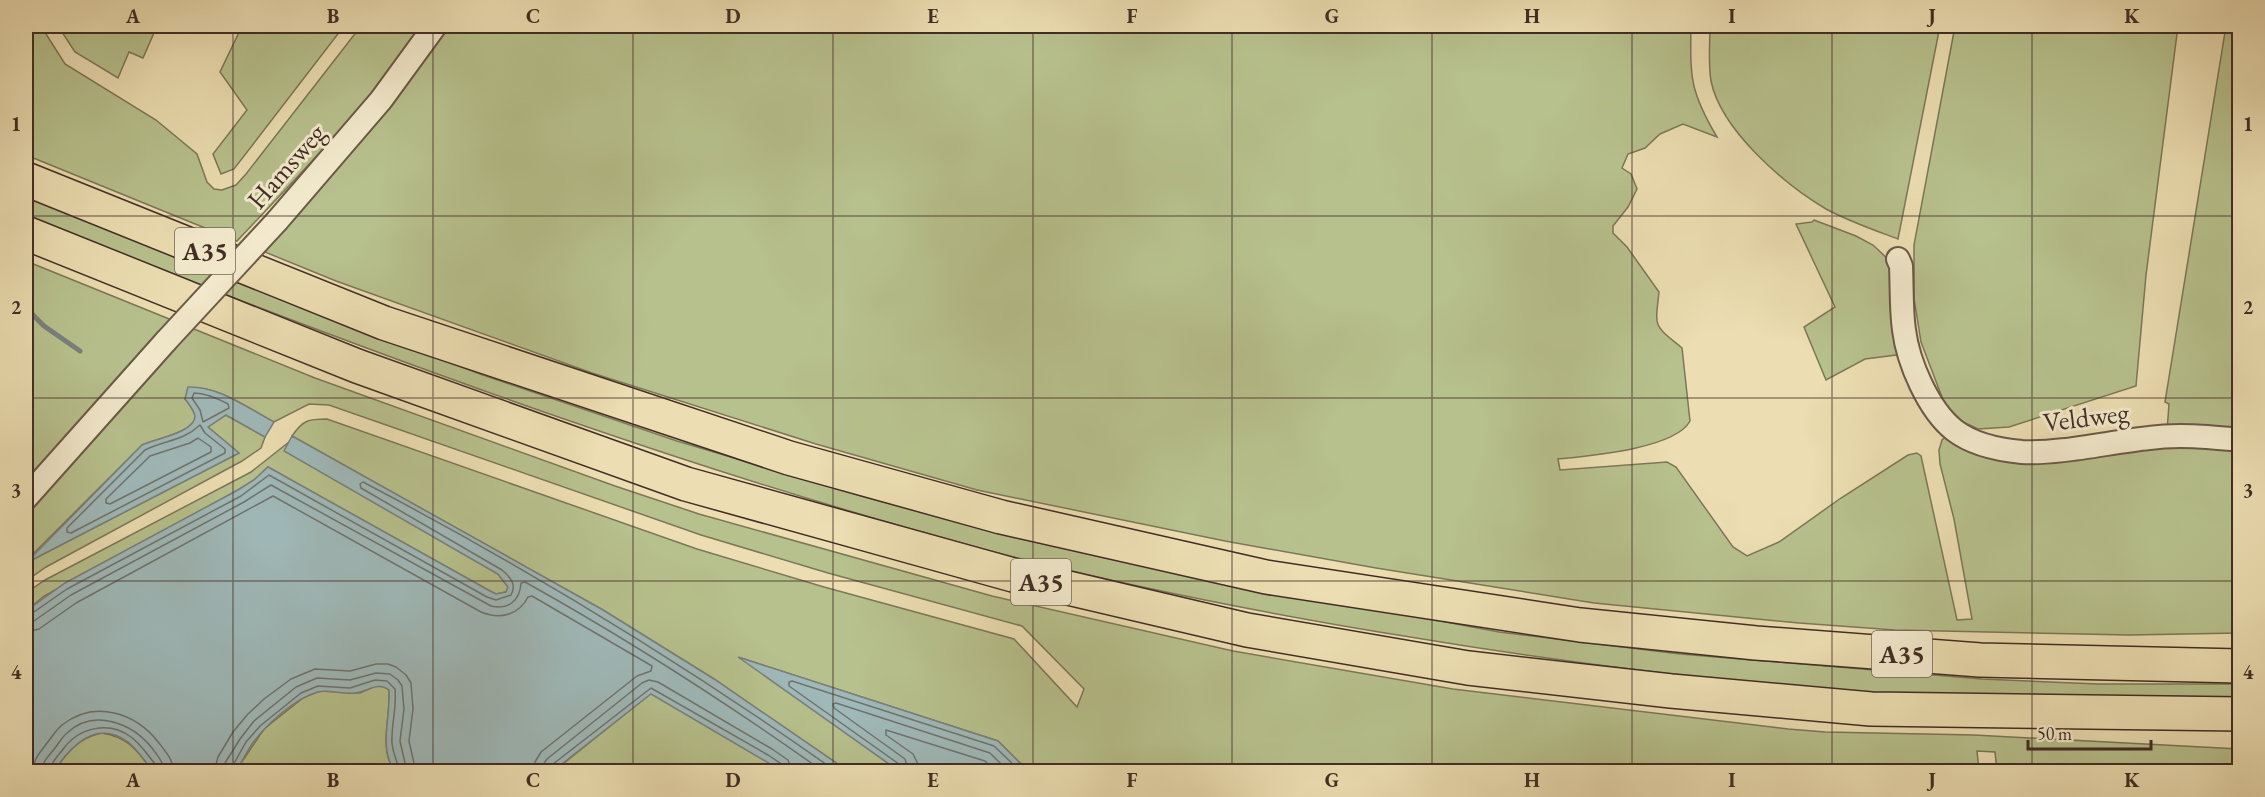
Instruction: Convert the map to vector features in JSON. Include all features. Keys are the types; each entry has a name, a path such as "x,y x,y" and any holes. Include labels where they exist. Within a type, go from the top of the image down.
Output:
{"highway":[{"name":"A35","path":"26,179 384,323 789,458 1001,517 1266,577 1581,625 1755,643 1980,660 2234,665"},
{"name":"A35","path":"26,233 357,366 686,484 1013,575 1247,630 1468,668 1671,691 1871,709 2240,714"},
{"name":"A35","path":"2104,713 2240,735"}],"street":[{"name":"Hamsweg","path":"26,498 277,221 381,100 435,26"},
{"name":"Veldweg","path":"1898,259 1901,266 1904,332 1915,371 1922,386 1946,422 1955,431 1974,441 1999,449 2025,452 2184,436 2240,440"}],"green space":[{"path":"26,26 41,26 65,64 156,120 197,154 207,182 214,189 222,190 236,185 246,174 361,26 423,26 358,110 237,241 26,155"},
{"path":"58,26 157,26 143,58 129,52 118,78 75,52"},
{"path":"242,26 344,26 234,169 221,174 213,154 247,110 220,72"},
{"path":"445,26 1691,26 1694,84 1701,108 1717,137 1683,124 1660,134 1645,148 1628,154 1622,168 1631,174 1637,189 1628,207 1613,226 1613,233 1627,247 1659,292 1658,325 1682,348 1690,421 1681,431 1650,445 1558,459 1560,470 1667,462 1676,467 1733,547 1747,556 1779,542 1841,498 1908,455 1917,453 1921,456 1957,620 1972,619 1954,519 1940,464 1939,450 1942,440 1949,434 1958,441 2239,449 2239,633 2129,635 1895,630 1799,623 1594,603 1225,541 977,490 816,444 592,373 336,281 260,250"},
{"path":"1710,26 1940,26 1898,239 1826,209 1792,185 1756,154 1727,118 1717,100 1711,81 1709,60"},
{"path":"1955,26 2178,26 2146,275 2136,386 2009,427 1978,429 1963,422 1945,405 1921,342 1914,298 1914,245"},
{"path":"2226,26 2239,26 2239,434 2167,431 2169,404 2165,402"},
{"path":"26,195 260,290 480,374 677,441 861,496 1013,537 1120,561 1499,632 1680,654 1982,679 2098,684 2239,684 2239,702 2039,701 1935,697 1784,686 1634,670 1410,637 1264,612 1118,582 991,551 815,501 558,417 221,293 220,295 26,215"},
{"path":"1814,220 1873,245 1893,264 1904,354 1865,359 1826,380 1804,327 1835,307 1796,224"},
{"path":"26,261 315,378 615,486 699,514 992,596 1233,651 1453,689 1825,732 1974,735 2239,749 2239,771 1997,771 1995,752 1977,751 1979,771 1939,771 1936,768 1918,766 1920,771 1767,772 1730,765 1732,771 1038,771 1020,763 998,741 741,658 899,771 848,771 714,679 603,610 292,436 306,422 327,419 697,549 824,587 1014,639 1077,707 1084,689 1022,626 828,573 701,535 329,405 309,404 274,422 222,394 199,388 188,388 185,399 195,416 194,422 182,431 142,445 26,561 26,508 146,375 125,369 26,482"},
{"path":"226,415 265,437 261,448 242,461 46,567 26,581 26,563 239,453 208,427"},
{"path":"289,442 285,451 498,574 508,587 506,592 496,594 490,591 268,467 238,490 44,596 26,611 26,593 45,580 251,472"},
{"path":"375,686 384,686 389,690 386,743 387,753 395,771 235,772 264,729 303,698 319,691 360,693"},
{"path":"651,693 765,760 782,771 553,772"},
{"path":"101,733 119,738 132,746 153,771 54,772 63,758 79,742"}],"water":[{"path":"188,387 222,394 274,422 265,437 226,415 208,427 239,453 26,563 142,445 182,431 194,422 195,416 185,399"},
{"path":"292,436 603,610 714,679 848,771 782,771 651,694 553,771 395,771 387,753 386,743 389,690 380,687 350,693 322,691 300,700 265,729 252,744 235,771 153,771 128,742 105,733 85,738 68,753 54,771 26,771 26,611 65,583 238,490 268,467 490,591 496,594 506,592 508,587 498,574 284,451"},
{"path":"738,657 998,741 1020,763 1038,771 899,771"}],"waterway":[{"path":"26,308 44,326 80,351"}]}
